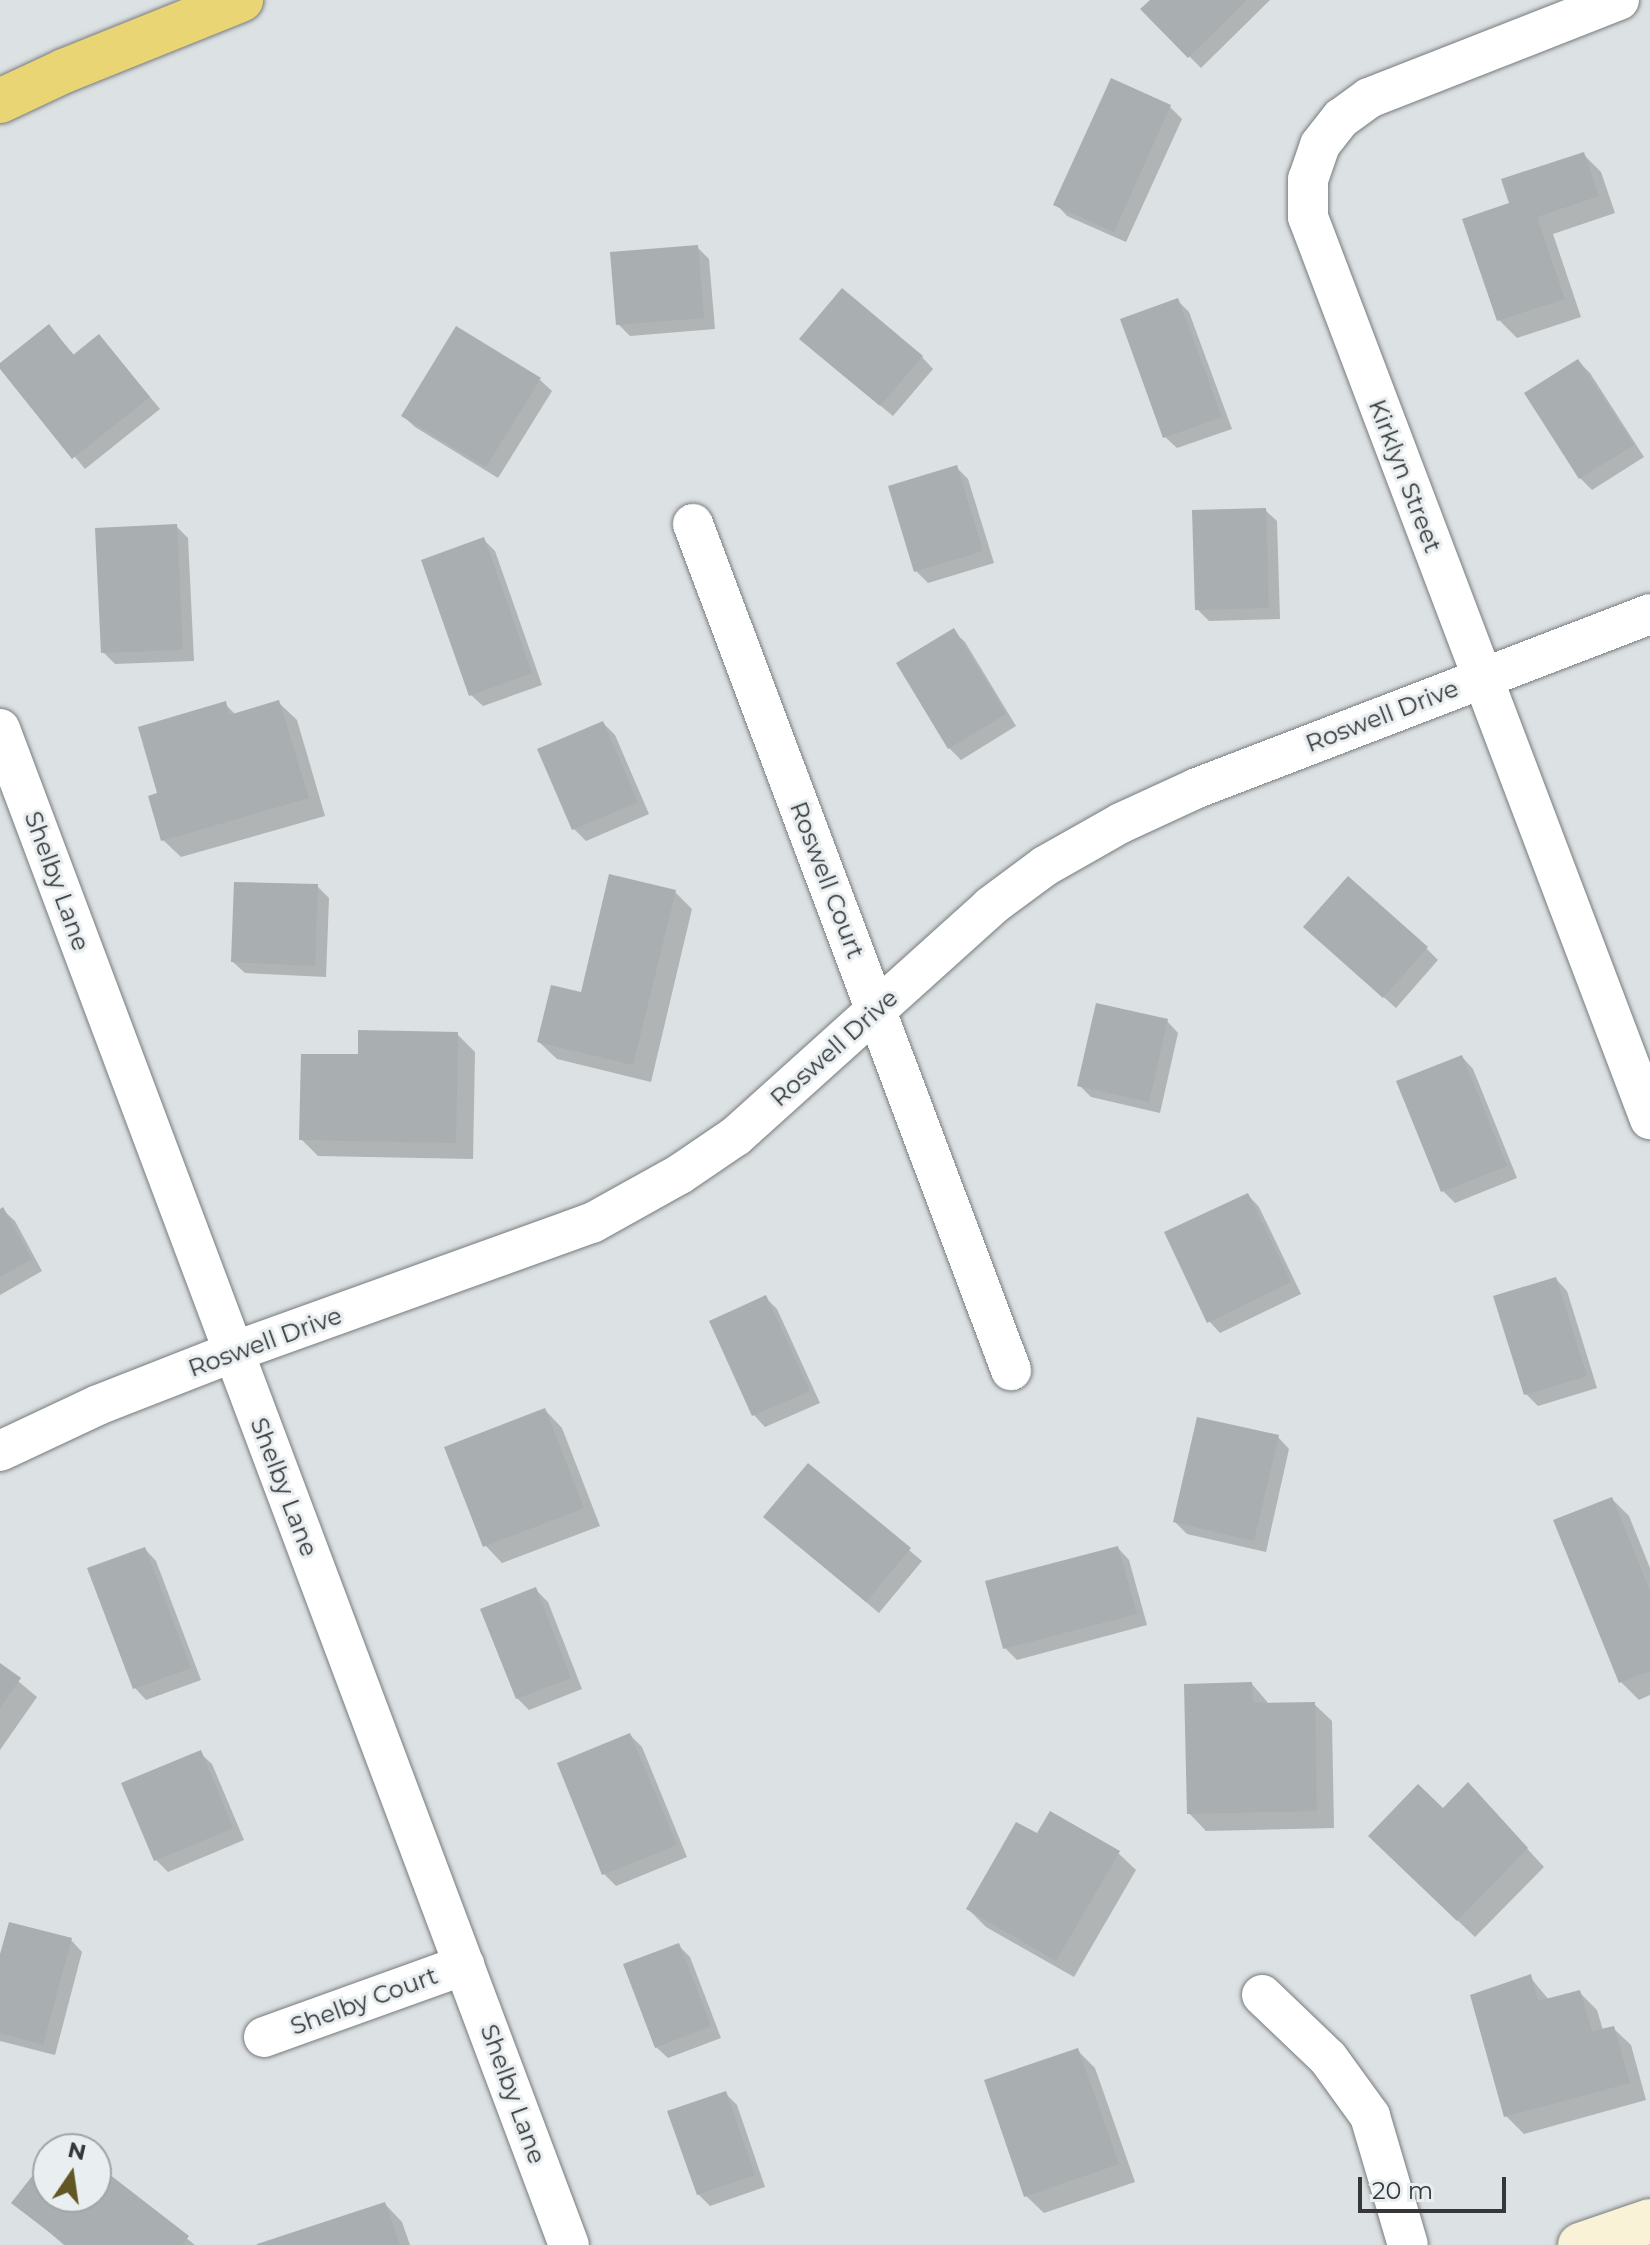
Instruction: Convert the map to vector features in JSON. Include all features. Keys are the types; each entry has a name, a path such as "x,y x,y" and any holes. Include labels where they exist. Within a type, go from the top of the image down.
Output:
{"highway":[{"path":"0,101 64,71 241,0"}],"main road":[{"path":"1580,2245 1650,2221"}],"street":[{"name":"Kirklyn Street","path":"1619,0 1369,98 1341,118 1320,145 1308,179 1308,217 1650,1119"},
{"name":"Roswell Court","path":"693,524 1011,1370"},
{"name":"Roswell Drive","path":"0,1451 98,1405 233,1352 592,1223 680,1174 736,1136 991,906 1045,866 1121,823 1197,788 1650,614"},
{"name":"Shelby Lane","path":"0,729 15,814 233,1352 569,2245"},
{"name":"Shelby Court","path":"264,2037 464,1965"},
{"path":"1262,1995 1328,2058 1370,2116 1408,2245"}],"building":[{"path":"1150,0 1247,0 1188,58 1140,9"},
{"path":"1111,78 1171,105 1114,232 1053,205"},
{"path":"1584,152 1599,196 1537,217 1565,299 1497,321 1462,219 1509,203 1501,179"},
{"path":"698,245 704,318 616,325 610,252"},
{"path":"842,288 923,356 880,406 799,339"},
{"path":"1178,298 1222,417 1163,438 1120,319"},
{"path":"49,324 73,355 99,334 150,397 72,459 0,369 0,363"},
{"path":"456,326 541,378 486,467 401,416"},
{"path":"1578,359 1634,445 1579,479 1524,393"},
{"path":"957,465 983,551 914,572 888,486"},
{"path":"1266,508 1269,608 1195,610 1192,510"},
{"path":"177,524 183,650 101,653 95,528"},
{"path":"484,537 532,673 469,696 421,560"},
{"path":"954,628 1006,714 948,749 896,663"},
{"path":"279,700 309,798 161,841 148,796 157,793 138,727 226,701 229,715"},
{"path":"603,721 638,802 572,830 537,749"},
{"path":"609,874 676,890 633,1065 537,1042 551,985 581,992"},
{"path":"1348,876 1428,947 1383,998 1303,927"},
{"path":"234,882 318,884 315,966 231,962"},
{"path":"1096,1003 1168,1019 1149,1102 1077,1086"},
{"path":"358,1030 458,1032 456,1143 299,1140 301,1054 358,1054"},
{"path":"1462,1055 1507,1166 1441,1192 1396,1081"},
{"path":"1248,1193 1291,1282 1207,1323 1164,1232"},
{"path":"3,1207 32,1259 0,1277 0,1209"},
{"path":"1556,1277 1587,1376 1524,1395 1493,1296"},
{"path":"766,1295 810,1391 752,1416 709,1321"},
{"path":"545,1408 584,1508 483,1547 444,1447"},
{"path":"1197,1417 1279,1435 1254,1541 1173,1522"},
{"path":"808,1463 911,1548 866,1602 763,1517"},
{"path":"1612,1497 1650,1591 1650,1671 1619,1683 1553,1520"},
{"path":"1118,1546 1137,1614 1003,1649 985,1581"},
{"path":"145,1547 191,1668 133,1689 87,1568"},
{"path":"536,1587 571,1678 516,1699 480,1609"},
{"path":"0,1663 21,1678 0,1708"},
{"path":"1252,1682 1253,1703 1315,1702 1317,1811 1187,1814 1184,1684"},
{"path":"630,1733 677,1845 602,1875 557,1763"},
{"path":"201,1750 233,1828 154,1861 121,1783"},
{"path":"1468,1782 1528,1848 1457,1921 1368,1836 1418,1784 1443,1808"},
{"path":"1050,1811 1120,1851 1056,1961 966,1909 1016,1822 1037,1833"},
{"path":"9,1922 72,1938 43,2045 0,2033 0,1954"},
{"path":"679,1943 711,2026 655,2048 623,1964"},
{"path":"1531,1974 1538,2001 1580,1990 1592,2031 1614,2026 1630,2083 1504,2117 1470,1995"},
{"path":"1078,2048 1119,2164 1024,2197 984,2080"},
{"path":"726,2091 755,2175 697,2195 667,2111"},
{"path":"32,2176 32,2213 112,2213 112,2176 189,2236 182,2245 66,2245 11,2203"},
{"path":"385,2202 400,2245 257,2245 257,2244"}]}
